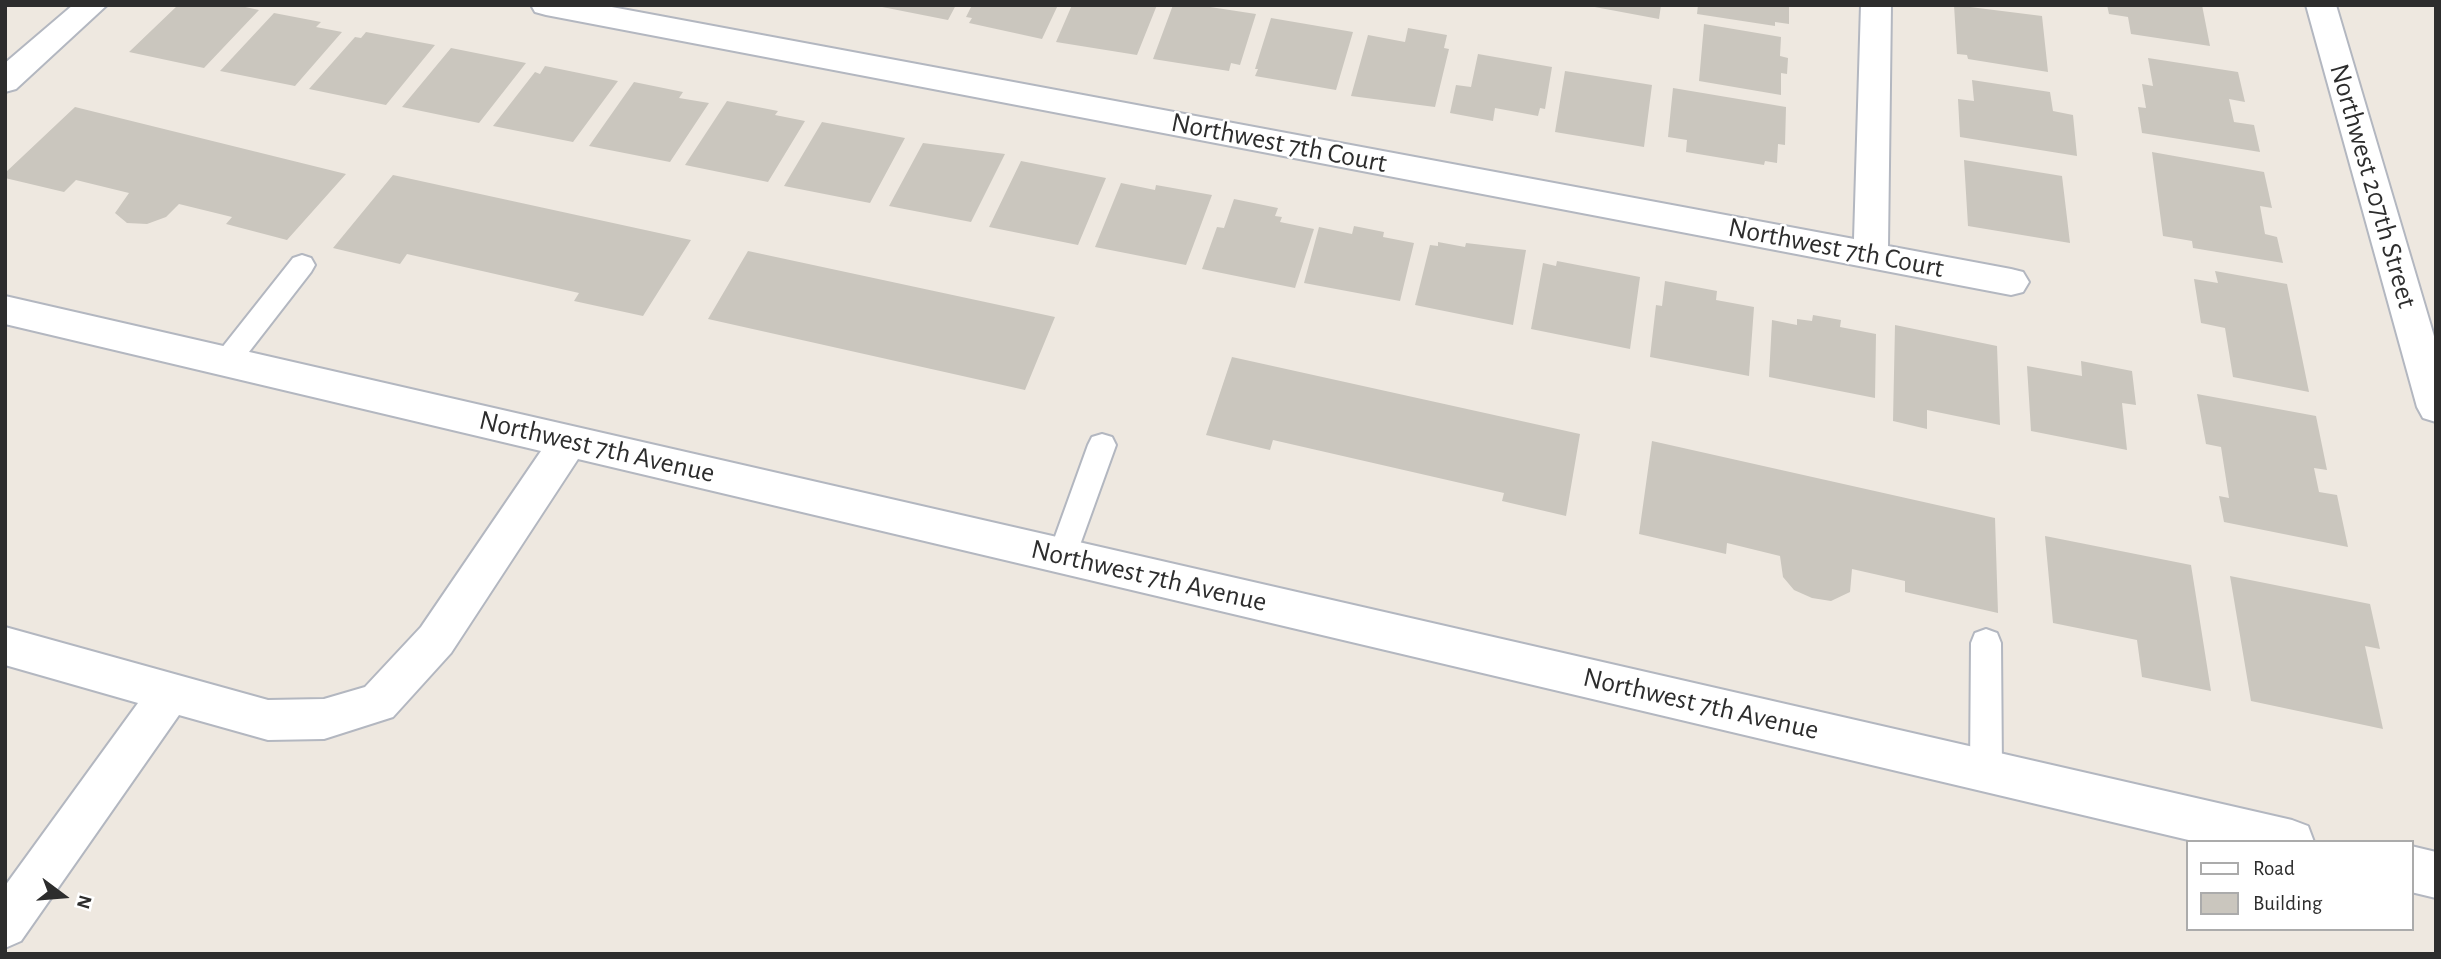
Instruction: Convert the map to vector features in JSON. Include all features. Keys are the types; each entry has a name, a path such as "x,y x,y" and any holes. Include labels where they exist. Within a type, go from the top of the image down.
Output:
{"street":[{"path":"5,81 92,5"},
{"name":"Northwest 7th Court","path":"546,5 2011,282"},
{"path":"1871,254 1875,5"},
{"name":"Northwest 207th Street","path":"2321,5 2436,407"},
{"name":"Northwest 7th Avenue","path":"5,310 2283,840"},
{"path":"5,646 268,720 324,719 378,703 436,640 569,441"},
{"path":"5,925 169,694"},
{"path":"2413,869 2436,875"}],"lane":[{"path":"226,362 302,265"},
{"path":"1062,556 1102,445"},
{"path":"1986,643 1986,771"}],"building":[{"path":"236,5 259,10 204,68 129,52 177,6"},
{"path":"872,5 956,5 948,20"},
{"path":"972,5 1058,5 1042,39 969,23 972,18 966,17"},
{"path":"1072,5 1157,5 1137,55 1056,42"},
{"path":"1173,5 1197,5 1256,14 1240,65 1231,63 1229,71 1153,59"},
{"path":"1584,5 1661,5 1659,19"},
{"path":"1698,5 1789,5 1789,24 1775,22 1775,26 1697,14"},
{"path":"1954,5 2042,16 2048,72 1968,59 1967,55 1957,54"},
{"path":"2107,5 2202,5 2210,46 2131,34 2128,17 2109,14"},
{"path":"274,13 321,22 316,27 342,32 295,86 220,71"},
{"path":"1271,18 1353,32 1336,90 1255,76"},
{"path":"1704,24 1781,37 1780,56 1788,58 1787,74 1781,73 1781,95 1699,81"},
{"path":"1408,28 1447,35 1444,48 1449,49 1435,107 1351,96 1368,35 1405,42"},
{"path":"366,32 435,45 386,105 309,89 355,37 361,38"},
{"path":"451,48 526,63 479,123 402,107"},
{"path":"1478,54 1552,67 1545,109 1540,108 1538,116 1495,108 1493,121 1450,113 1456,85 1471,87"},
{"path":"2148,58 2238,72 2245,102 2229,99 2234,122 2254,125 2260,152 2142,133 2138,107 2146,108 2142,84 2153,86"},
{"path":"545,66 618,81 573,142 493,126 535,72 540,74"},
{"path":"1565,71 1652,85 1644,147 1555,132"},
{"path":"1972,80 2050,92 2053,111 2073,115 2077,156 1960,137 1958,99 1974,101"},
{"path":"634,82 683,92 679,98 709,103 670,162 589,146"},
{"path":"1673,88 1786,107 1785,145 1778,144 1777,163 1765,161 1764,165 1686,152 1687,140 1668,137"},
{"path":"727,101 778,111 775,115 805,121 768,182 685,165"},
{"path":"75,107 346,174 287,240 226,224 232,217 179,204 166,217 147,224 127,223 115,213 129,193 76,180 64,192 5,178 5,173"},
{"path":"822,122 905,138 870,203 784,186"},
{"path":"923,143 1005,154 971,222 889,206"},
{"path":"2152,152 2264,172 2272,208 2260,206 2265,234 2277,237 2283,263 2193,248 2192,241 2163,236"},
{"path":"1964,160 2062,176 2070,243 1968,226"},
{"path":"1021,161 1106,178 1078,245 989,227"},
{"path":"393,175 691,240 643,316 574,301 579,293 407,254 400,264 333,248"},
{"path":"1121,183 1155,190 1156,185 1212,195 1186,265 1095,247"},
{"path":"1234,199 1278,208 1275,216 1282,217 1280,222 1314,229 1295,288 1202,269 1217,227 1224,228"},
{"path":"1354,226 1384,232 1383,237 1414,243 1400,301 1304,283 1319,227 1352,234"},
{"path":"1438,242 1465,247 1466,243 1526,250 1513,325 1415,305 1430,245 1438,246"},
{"path":"748,251 1055,317 1025,390 708,319"},
{"path":"1557,261 1640,277 1630,349 1531,329 1543,263 1556,266"},
{"path":"2215,271 2287,284 2309,392 2233,377 2225,328 2201,323 2194,279 2218,283"},
{"path":"1665,281 1717,291 1716,300 1754,307 1749,376 1650,357 1656,305 1662,306"},
{"path":"1813,315 1841,320 1840,327 1876,334 1875,398 1769,377 1772,320 1797,325 1797,319 1812,321"},
{"path":"1895,325 1997,346 2000,425 1927,410 1927,429 1893,421"},
{"path":"1232,357 1580,434 1566,516 1502,501 1504,493 1273,440 1270,450 1206,435"},
{"path":"2081,361 2132,371 2136,405 2122,403 2127,450 2031,431 2027,366 2082,376"},
{"path":"2197,394 2316,416 2327,470 2314,468 2319,492 2337,495 2348,547 2224,522 2219,496 2229,498 2221,447 2206,444"},
{"path":"1652,441 1995,518 1998,613 1905,592 1905,581 1852,569 1850,592 1831,601 1812,598 1794,590 1783,577 1780,556 1727,543 1726,554 1639,534"},
{"path":"2045,536 2191,565 2211,691 2142,677 2137,640 2053,623"},
{"path":"2230,576 2370,604 2380,649 2365,646 2383,729 2251,701"}]}
